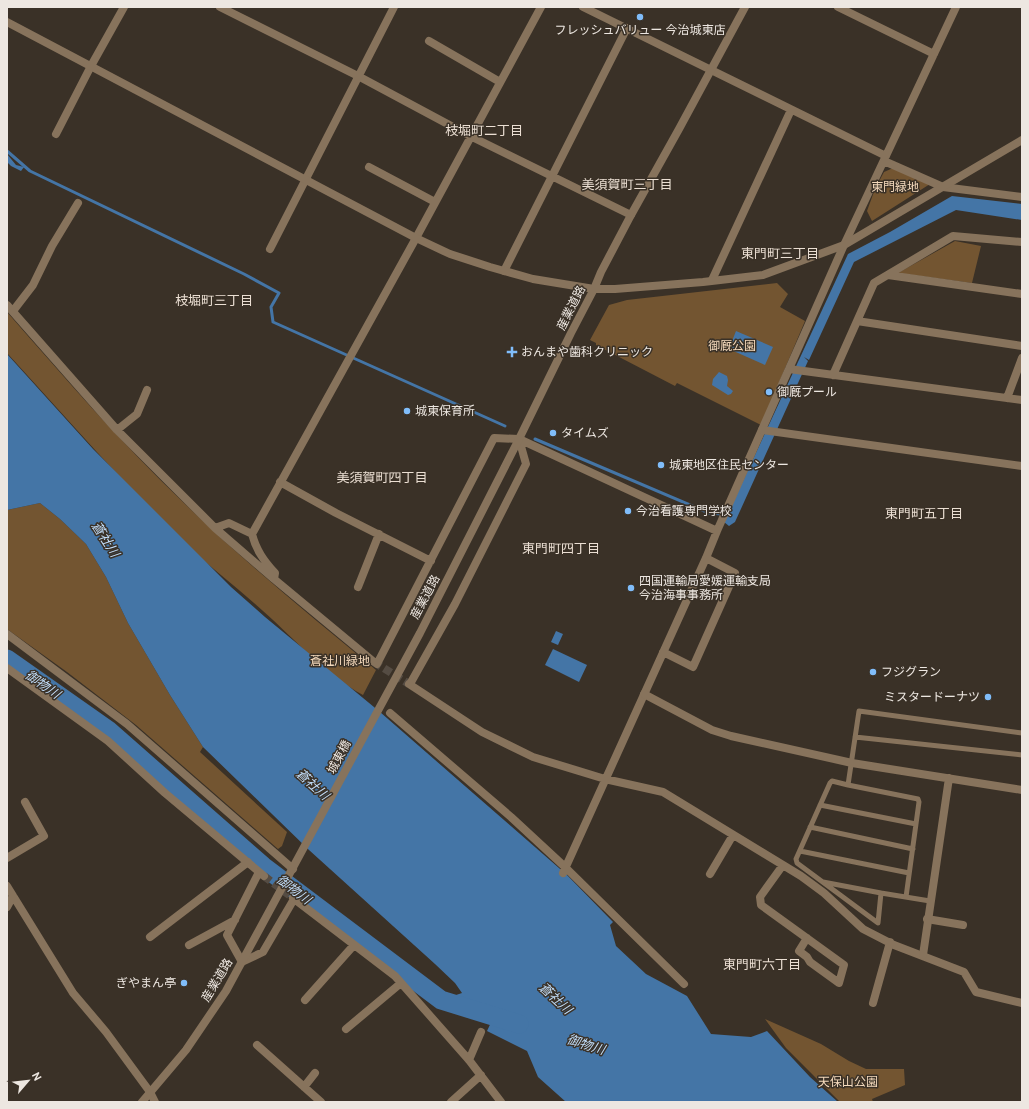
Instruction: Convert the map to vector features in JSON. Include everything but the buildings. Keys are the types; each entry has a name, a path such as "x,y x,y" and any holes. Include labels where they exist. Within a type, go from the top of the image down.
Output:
{"street":[{"path":"56,134 91,66 124,7"},
{"path":"220,7 358,76 470,136 631,215"},
{"path":"270,249 394,7"},
{"path":"274,579 275,573 263,559 255,546 252,534 416,238 541,7"},
{"path":"583,7 943,187 1022,197"},
{"name":"産業道路","path":"379,708 452,572 567,340 594,289 601,272 745,7"},
{"path":"838,7 934,54"},
{"path":"564,870 706,558 844,245 956,7"},
{"path":"7,22 416,238 450,254 533,279 594,289 615,289 703,282 763,275 844,245 1022,140"},
{"path":"504,271 627,28"},
{"path":"429,41 500,82"},
{"path":"712,280 791,110"},
{"path":"369,166 435,202"},
{"path":"13,312 33,285 52,246 78,203"},
{"path":"833,375 874,283 953,236 1022,242"},
{"path":"888,275 1022,294"},
{"path":"7,304 117,430 216,528 274,579 376,663 494,438 519,439 717,531"},
{"path":"857,321 1022,346"},
{"path":"1007,398 1022,358"},
{"path":"789,369 1022,400"},
{"path":"117,430 137,414 147,390"},
{"path":"762,430 1022,466"},
{"path":"519,439 526,464 455,604 409,684 488,735 533,757 605,779 663,792 801,876 824,893 863,929 890,942 964,972 976,992 1022,1003"},
{"path":"280,482 336,513 431,560"},
{"path":"216,528 229,522 252,534"},
{"path":"358,586 379,534"},
{"path":"663,652 693,667 735,573 706,558"},
{"path":"7,634 127,724 293,869"},
{"path":"7,668 108,741 165,793 262,874 227,935 242,962 263,952 293,899 394,976 481,1075 501,1102"},
{"path":"644,694 712,730 731,736 852,763 1022,790"},
{"name":"城東橋","path":"298,860 379,708"},
{"path":"390,713 511,817 564,870 684,984"},
{"path":"923,955 927,919 949,778"},
{"path":"7,858 44,836 25,802"},
{"path":"710,874 733,834"},
{"name":"産業道路","path":"142,1102 186,1050 226,991 298,860"},
{"path":"150,937 248,862"},
{"path":"783,865 760,897 761,905 807,938 844,966 839,983 810,962 807,957 799,951 807,938"},
{"path":"7,886 73,993 106,1032 150,1092 155,1102"},
{"path":"7,907 13,896"},
{"path":"927,919 963,925"},
{"path":"188,946 235,920"},
{"path":"873,1002 890,942"},
{"path":"304,1000 354,945"},
{"path":"346,1029 401,983"},
{"path":"468,1060 481,1032"},
{"path":"257,1045 321,1102"},
{"path":"304,1087 315,1073"},
{"path":"451,1102 481,1075"}],"lane":[{"path":"848,785 859,712 1022,733"},
{"path":"855,737 1022,755"},
{"path":"881,893 878,924 797,863 796,859 832,781 918,799 919,802 906,898"},
{"path":"820,805 916,824"},
{"path":"810,827 913,849"},
{"path":"800,851 910,873"},
{"path":"821,881 906,898 930,901"}],"green space":[{"name":"東門緑地","path":"893,168 930,184 872,221 867,211 875,189 884,172"},
{"path":"955,241 981,246 972,283 898,273"},
{"name":"御厩公園","path":"777,283 788,294 780,307 805,321 761,425 677,383 675,386 596,345 596,343 590,340 609,305 627,300"},
{"name":"蒼社川緑地","path":"7,312 115,433 184,503 254,568 376,670 363,695 349,687 323,667 253,602 185,544 117,474 7,353"},
{"path":"40,503 60,519 86,544 106,577 128,623 170,695 203,747 200,752 287,832 282,846 278,849 136,725 67,672 7,629 7,510"},
{"name":"天保山公園","path":"765,1019 821,1044 849,1061 866,1069 904,1069 905,1085 872,1099 873,1102 840,1102 786,1048"}],"water":[{"path":"7,154 16,165 24,167 21,171 11,166 7,162"},
{"path":"952,196 1022,204 1022,220 956,210 854,262 809,360 804,357 808,361 735,522 729,526 724,522 848,254 890,232"},
{"path":"736,331 773,347 765,365 729,349"},
{"name":"蒼社川","path":"7,354 93,449 231,587 380,712 567,875 613,922 610,925 616,946 646,974 687,996 711,1034 751,1037 767,1031 810,1077 838,1102 566,1102 538,1077 527,1051 487,1031 494,1016 447,998 462,993 455,983 309,850 203,747 170,695 128,623 106,577 86,544 60,519 40,503 7,510"},
{"path":"719,372 727,376 727,386 733,391 731,394 728,395 712,385 713,379"},
{"path":"556,631 563,634 558,645 551,642"},
{"path":"553,649 587,665 579,682 545,665"}],"waterway":[{"path":"7,151 30,171 244,274 279,293 271,307 273,322 505,426"},
{"path":"535,439 709,513 722,514"},
{"name":"御物川","path":"7,659 108,730 263,866 441,1000 519,1024"}],"tunnel":[{"path":"374,662 409,684"},
{"path":"264,876 293,898"}],"place":[{"name":"フレッシュバリュー 今治城東店","path":"640,17"},
{"name":"おんまや歯科クリニック","path":"512,352"},
{"name":"御厩プール","path":"769,392"},
{"name":"城東保育所","path":"407,411"},
{"name":"タイムズ","path":"553,433"},
{"name":"城東地区住民センター","path":"661,465"},
{"name":"今治看護専門学校","path":"628,511"},
{"name":"四国運輸局愛媛運輸支局 今治海事事務所","path":"631,588"},
{"name":"フジグラン","path":"873,672"},
{"name":"ミスタードーナツ","path":"988,697"},
{"name":"ぎやまん亭","path":"184,983"}],"district":[{"name":"枝堀町二丁目","path":"484,130"},
{"name":"美須賀町三丁目","path":"627,184"},
{"name":"東門町三丁目","path":"780,253"},
{"name":"枝堀町三丁目","path":"214,300"},
{"name":"美須賀町四丁目","path":"382,477"},
{"name":"東門町五丁目","path":"924,513"},
{"name":"東門町四丁目","path":"561,548"},
{"name":"東門町六丁目","path":"762,964"}]}
